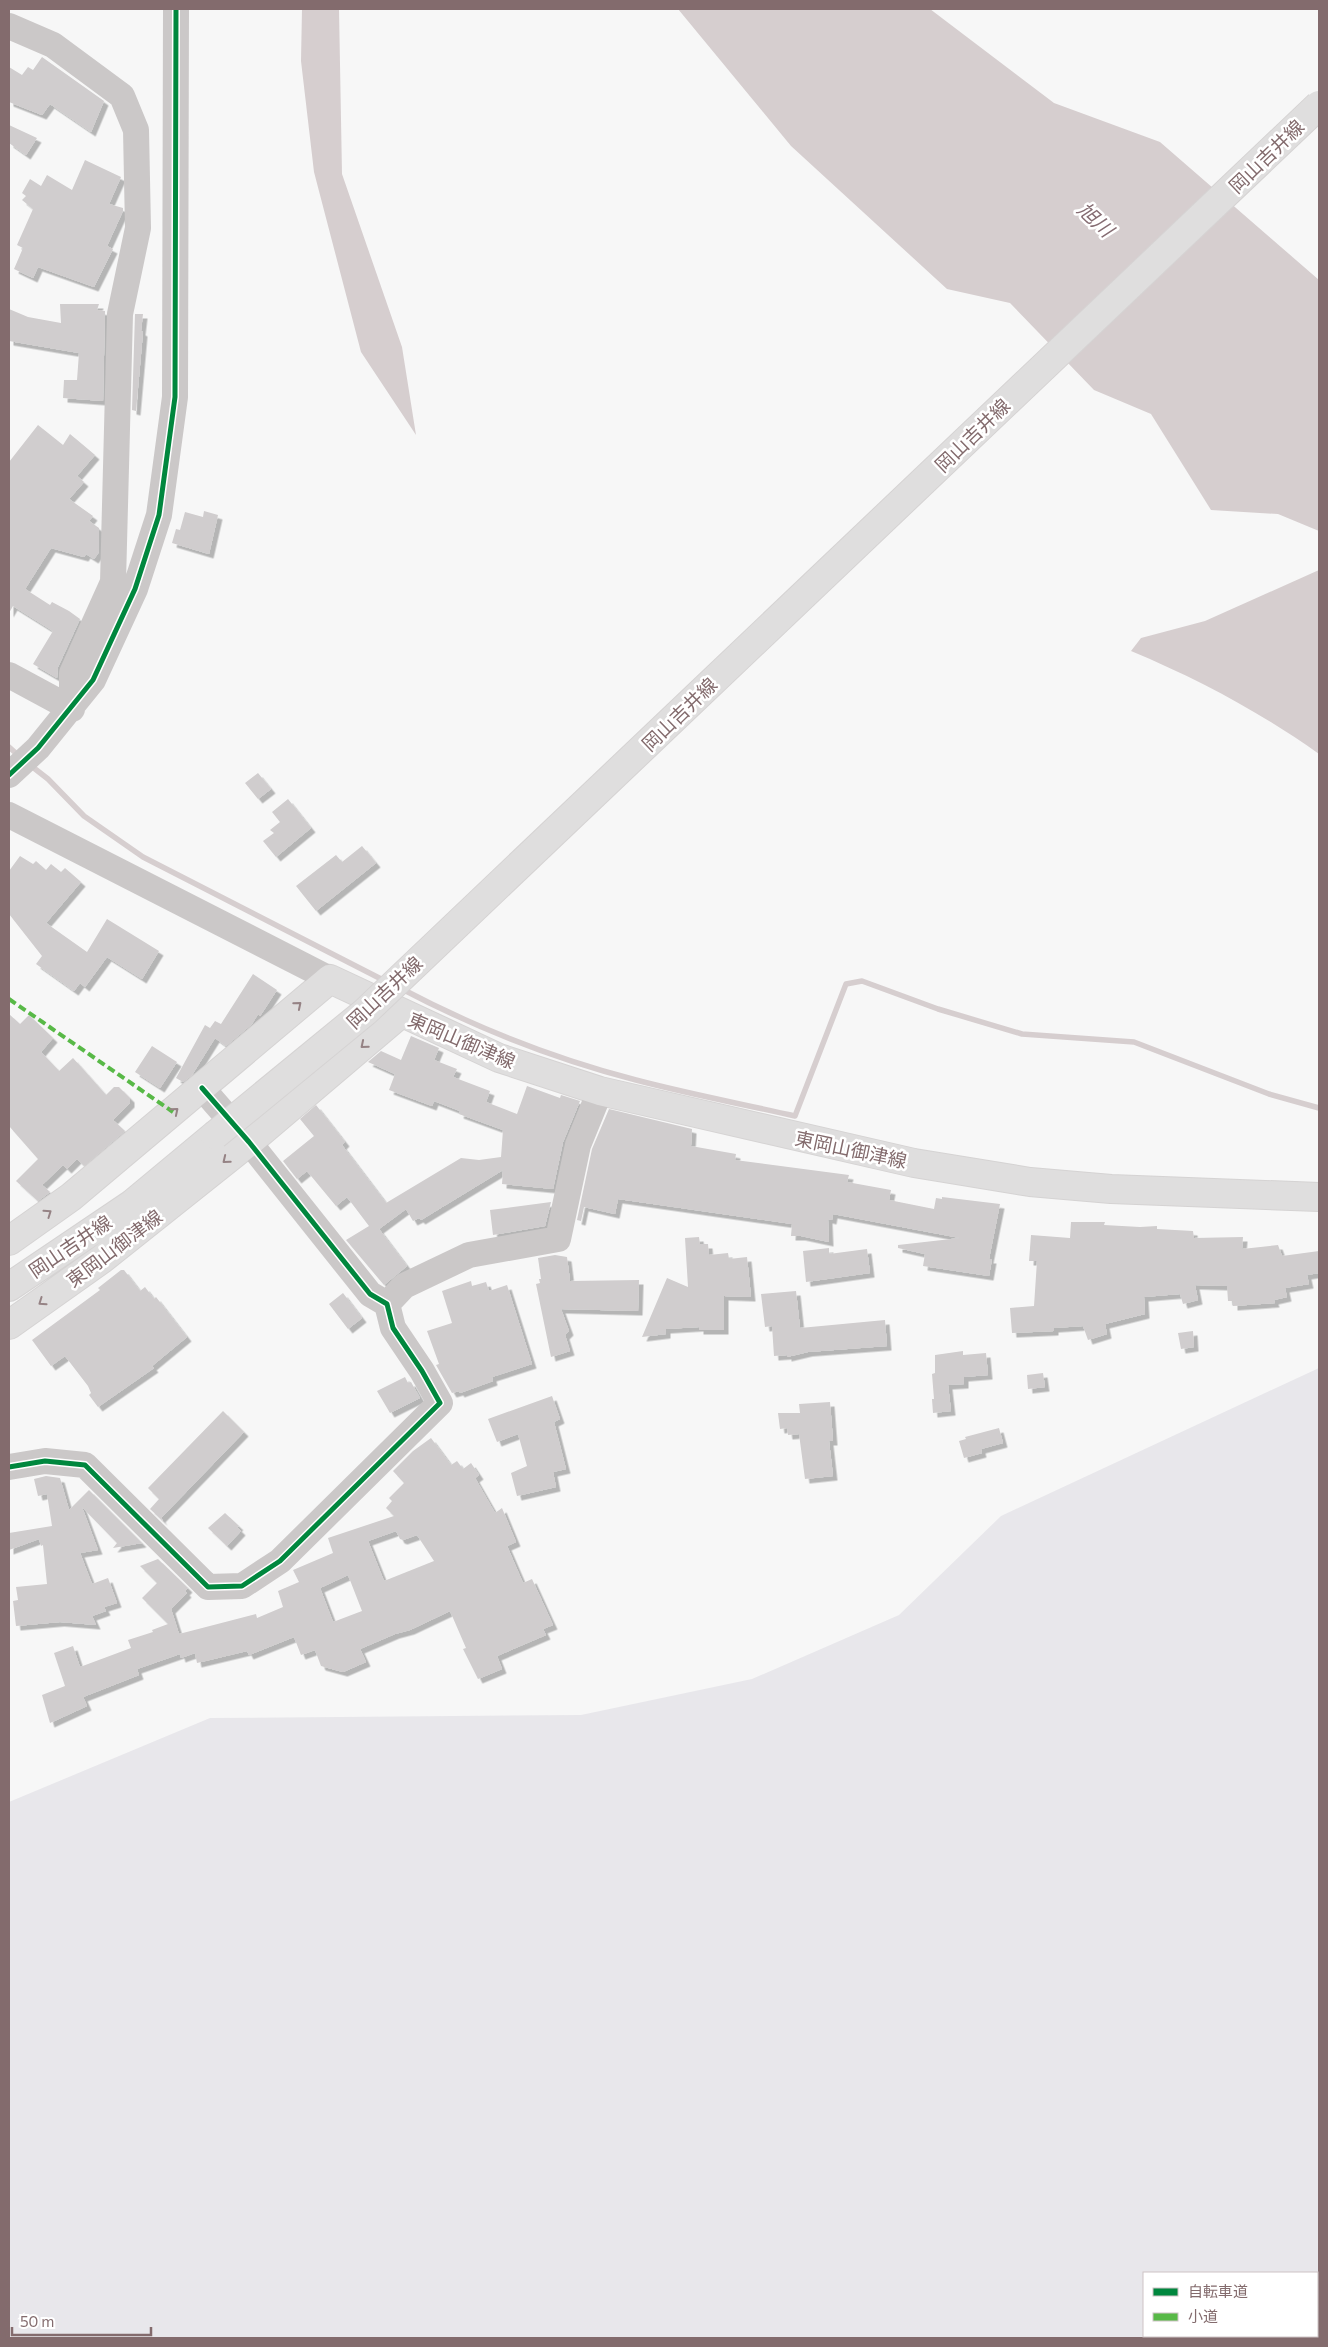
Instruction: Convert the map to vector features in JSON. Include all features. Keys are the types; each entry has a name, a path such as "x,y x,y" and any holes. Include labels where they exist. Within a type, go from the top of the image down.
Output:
{"main road":[{"name":"岡山吉井線","path":"9,1287 132,1204 372,1005 1319,105"},
{"name":"東岡山御津線","path":"330,978 498,1058 600,1091 914,1163 1030,1182 1111,1189 1319,1197"},
{"path":"9,1242 71,1198 330,978"},
{"name":"東岡山御津線","path":"9,1326 102,1259 249,1142 401,1013"}],"street":[{"path":"9,775 38,748 72,709 93,680 136,589 159,515 175,397 176,9"},
{"path":"9,26 53,45 122,96 136,130 138,228 120,314 113,582 72,673 72,709"},
{"path":"9,675 72,709"},
{"path":"9,815 330,978"},
{"path":"9,1467 45,1461 85,1466 208,1587 242,1586 280,1562 440,1403 422,1371 393,1328 387,1304 370,1294 249,1142 202,1088"},
{"path":"387,1304 404,1286 469,1256 558,1239 578,1145 600,1091"}],"shaded area":[{"path":"1319,1368 1319,2338 9,2338 9,1802 210,1718 581,1715 752,1679 899,1615 1001,1516"}],"water":[{"path":"302,9 339,9 342,174 402,347 416,435 361,352 314,172 301,61"},
{"name":"旭川","path":"678,9 930,9 1054,103 1160,142 1319,280 1319,531 1278,514 1211,510 1151,414 1094,390 1010,303 947,289 791,146"},
{"path":"1319,570 1319,754 1274,724 1228,697 1181,673 1131,651 1141,638 1205,621"}],"building":[{"path":"42,57 104,101 91,132 50,104 42,115 9,102 9,67 22,75 28,67 33,70"},
{"path":"9,125 37,138 26,155 9,143"},
{"path":"85,160 121,177 109,204 123,208 123,211 107,246 113,249 94,287 38,267 33,278 14,269 23,248 17,245 33,209 22,200 26,196 22,193 30,179 41,186 47,175 72,190"},
{"path":"60,304 99,304 97,310 105,311 103,401 63,398 64,380 77,380 79,353 9,341 9,309 28,317 61,323"},
{"path":"135,314 143,314 136,411 132,410"},
{"path":"38,425 63,445 70,434 95,455 77,476 84,482 69,499 93,516 89,521 99,528 99,552 94,559 86,554 84,557 51,548 25,589 50,605 52,602 80,619 58,667 57,678 33,664 53,631 13,606 9,613 9,462"},
{"path":"204,511 218,515 209,554 172,543 176,529 180,530 185,512 203,517"},
{"path":"258,773 271,789 258,799 245,783"},
{"path":"288,799 311,828 276,857 263,841 274,833 270,830 280,822 272,812"},
{"path":"362,846 376,863 316,911 296,886 336,855 342,862"},
{"path":"20,856 33,864 36,861 46,870 51,864 61,872 65,868 81,882 46,923 87,952 107,919 159,951 142,979 107,957 85,987 80,983 74,991 36,964 42,956 9,914 9,871"},
{"path":"253,974 277,990 260,1016 258,1014 252,1024 226,1046 215,1038 192,1075 183,1082 176,1078 205,1025 210,1028 215,1021 221,1024"},
{"path":"9,1014 20,1024 29,1015 53,1038 41,1052 59,1071 73,1058 106,1095 114,1087 119,1087 130,1098 130,1103 113,1120 125,1131 84,1166 77,1159 67,1169 63,1165 42,1185 50,1192 38,1201 16,1181 38,1159 9,1126"},
{"path":"411,1036 439,1048 434,1060 457,1069 453,1077 490,1091 486,1102 517,1114 527,1086 560,1098 561,1095 580,1101 563,1142 553,1189 502,1184 503,1170 421,1220 419,1218 413,1221 406,1209 379,1229 407,1266 384,1285 346,1240 369,1226 347,1197 336,1206 307,1171 297,1179 283,1161 314,1136 300,1119 316,1105 345,1142 342,1145 386,1203 461,1158 479,1160 501,1157 503,1130 459,1114 460,1111 434,1101 432,1106 389,1090 395,1074 368,1062 381,1051 401,1060"},
{"path":"152,1046 177,1062 160,1088 135,1072"},
{"path":"609,1109 692,1129 691,1146 736,1154 735,1160 849,1175 847,1182 891,1190 889,1200 934,1209 936,1198 942,1199 942,1197 1000,1204 989,1259 992,1259 989,1276 923,1266 925,1254 898,1248 898,1245 960,1238 833,1214 832,1220 828,1219 829,1242 801,1236 791,1236 792,1224 618,1199 615,1214 584,1207 581,1221 577,1220 592,1149"},
{"path":"551,1202 545,1226 493,1235 490,1210"},
{"path":"1071,1222 1105,1222 1104,1225 1140,1227 1157,1226 1157,1229 1193,1231 1194,1238 1243,1237 1242,1249 1278,1245 1282,1256 1319,1251 1319,1273 1307,1275 1309,1284 1285,1288 1287,1297 1274,1300 1275,1303 1233,1306 1233,1301 1228,1301 1227,1286 1195,1285 1198,1300 1183,1304 1180,1294 1144,1297 1145,1314 1105,1324 1107,1334 1088,1340 1083,1326 1054,1328 1054,1331 1012,1333 1010,1308 1034,1306 1037,1261 1029,1261 1031,1235 1070,1238"},
{"path":"699,1237 700,1244 708,1244 709,1255 728,1253 729,1259 747,1257 751,1297 724,1296 724,1330 699,1330 699,1327 666,1329 666,1334 642,1337 667,1278 688,1287 685,1238"},
{"path":"829,1248 829,1254 867,1249 870,1273 806,1282 803,1251"},
{"path":"555,1255 567,1257 570,1281 639,1280 638,1311 561,1309 569,1331 565,1335 570,1351 551,1357 536,1284 540,1283 539,1279 541,1279 538,1258"},
{"path":"121,1270 124,1270 140,1291 145,1287 154,1299 156,1297 187,1337 152,1366 154,1368 98,1407 89,1395 91,1393 88,1386 65,1356 51,1366 32,1340 100,1290 98,1288"},
{"path":"471,1281 472,1286 486,1282 489,1291 507,1285 532,1364 492,1377 493,1381 460,1393 459,1391 452,1393 436,1365 439,1364 427,1331 452,1323 442,1291"},
{"path":"796,1291 800,1328 885,1320 887,1346 808,1352 787,1357 787,1355 774,1356 772,1326 765,1327 761,1294"},
{"path":"343,1293 362,1318 348,1329 329,1304"},
{"path":"1193,1331 1194,1347 1181,1349 1178,1333"},
{"path":"963,1351 963,1355 986,1353 988,1375 964,1377 964,1384 948,1385 951,1411 933,1413 932,1374 935,1373 935,1355"},
{"path":"1043,1373 1045,1387 1028,1389 1027,1375"},
{"path":"405,1377 408,1383 411,1382 420,1398 390,1413 377,1391"},
{"path":"552,1396 560,1419 554,1422 566,1469 553,1472 556,1487 517,1496 511,1473 527,1466 518,1434 497,1442 488,1419"},
{"path":"830,1402 833,1441 829,1441 833,1476 805,1479 799,1434 788,1435 787,1428 780,1429 778,1413 800,1413 799,1404"},
{"path":"223,1411 244,1432 161,1518 163,1521 150,1509 159,1499 148,1488"},
{"path":"999,1428 1003,1443 981,1449 982,1453 964,1458 959,1441 966,1439 965,1437"},
{"path":"431,1438 451,1465 457,1461 463,1469 471,1463 479,1475 475,1478 495,1513 502,1508 516,1542 507,1546 523,1583 532,1579 553,1625 543,1629 546,1635 497,1656 502,1669 478,1679 463,1649 466,1648 450,1611 410,1630 395,1634 360,1649 366,1662 343,1672 321,1666 315,1650 301,1655 294,1637 249,1655 247,1651 197,1663 195,1653 181,1658 180,1654 137,1669 139,1675 83,1697 87,1706 50,1723 42,1695 65,1686 54,1653 73,1646 80,1667 131,1648 128,1640 153,1632 152,1630 168,1624 142,1598 157,1583 140,1566 158,1559 188,1588 185,1591 187,1593 171,1609 179,1634 256,1614 257,1618 283,1607 278,1591 299,1582 293,1570 333,1553 328,1538 394,1516 386,1508 392,1501 389,1498 404,1483 393,1471 413,1451","holes":["396,1531 400,1539 403,1540 417,1535 434,1561 384,1581 368,1541","348,1575 362,1611 333,1622 320,1588"]},
{"path":"46,1476 60,1478 69,1510 89,1490 142,1543 113,1548 117,1543 82,1507 98,1550 80,1553 92,1584 108,1578 117,1603 104,1607 106,1611 92,1616 96,1625 60,1622 16,1626 13,1601 18,1600 16,1587 47,1584 43,1545 41,1546 39,1539 9,1550 9,1533 52,1526 47,1494 38,1496 34,1479"},
{"path":"225,1513 239,1526 237,1527 241,1531 227,1546 208,1528"}],"waterway":[{"path":"9,747 19,756"},
{"path":"30,765 48,779 84,816 143,857 387,982"},
{"path":"400,988 486,1029 575,1062 656,1085 795,1116 846,984 862,981 938,1009 1022,1034 1134,1042 1269,1094 1319,1108"}],"marked path":[{"path":"9,999 173,1112"}],"cycle path":[{"path":"9,775 38,748 93,680 135,589 159,515 175,397 176,9"},
{"path":"9,1467 45,1461 85,1465 208,1587 242,1586 280,1561 440,1403 422,1371 393,1328 387,1304 370,1294 249,1142 202,1088"}]}
